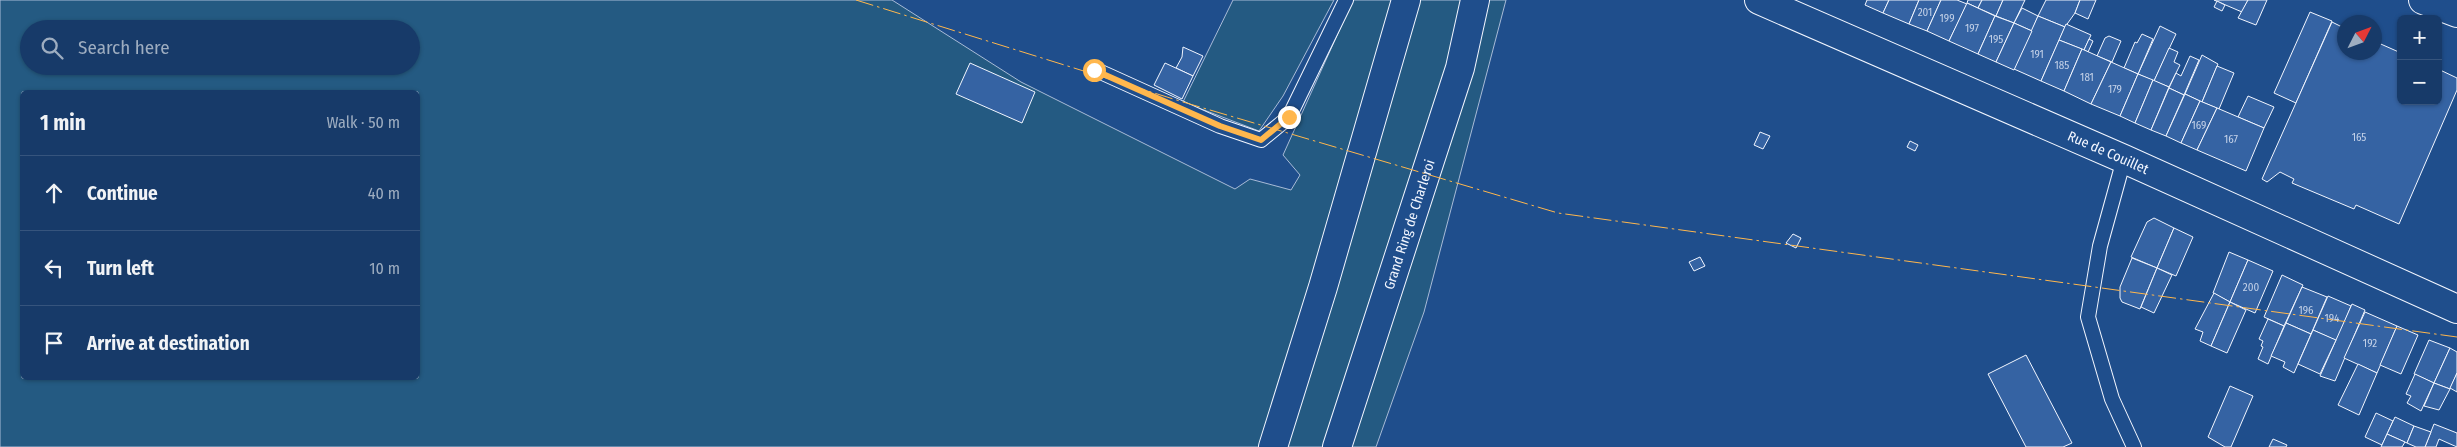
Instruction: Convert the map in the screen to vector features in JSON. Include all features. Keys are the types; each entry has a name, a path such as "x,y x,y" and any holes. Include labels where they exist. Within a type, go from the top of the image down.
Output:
{"main road":[{"path":"1273,447 1326,277 1406,0"},
{"name":"Grand Ring de Charleroi","path":"1337,447 1460,68 1475,0"},
{"path":"2423,0 2457,13"},
{"name":"Rue de Couillet","path":"1762,1 2124,159 2457,310"}],"lane":[{"path":"1094,70 1220,126 1261,140 1289,117 1346,0"},
{"path":"2124,159 2100,246 2088,316 2112,399 2134,447"}],"shaded area":[{"path":"0,0 892,0 1021,82 1235,189 1250,179 1291,190 1300,175 1283,155 1353,0 1506,0 1424,312 1376,447 0,447"},
{"path":"1233,0 1334,0 1283,96 1259,131 1183,102"}],"building":[{"path":"1867,0 1889,0 1883,13 1865,5"},
{"path":"1889,0 1919,0 1909,24 1883,13"},
{"path":"1919,0 1941,0 1927,31 1909,24"},
{"path":"1941,0 1957,0 1967,4 1949,41 1927,31"},
{"path":"1968,0 1982,0 1978,8 1967,3"},
{"path":"1982,0 2003,0 1996,16 1978,8"},
{"path":"2003,0 2025,0 2014,23 1996,16"},
{"path":"2046,0 2080,0 2075,13 2065,27 2038,16"},
{"path":"2080,0 2096,0 2088,19 2075,13"},
{"path":"2214,0 2248,0 2242,12"},
{"path":"2248,0 2267,0 2256,25 2238,18"},
{"path":"2217,1 2225,5 2222,11 2214,7"},
{"path":"1967,3 1995,16 1978,54 1949,41"},
{"path":"2022,8 2038,16 2032,31 2014,23"},
{"path":"2310,12 2332,21 2296,103 2274,93"},
{"path":"1995,16 2014,23 1996,62 1978,54"},
{"path":"2038,16 2065,27 2041,81 2014,69"},
{"path":"2332,22 2337,24 2337,60 2382,60 2382,45 2397,51 2397,105 2442,105 2442,71 2457,78 2457,90 2399,224 2356,205 2354,209 2292,183 2294,179 2280,172 2267,182 2262,179"},
{"path":"2014,23 2032,31 2014,70 1996,62"},
{"path":"2066,24 2091,35 2084,50 2059,40"},
{"path":"2160,26 2176,34 2154,81 2138,74"},
{"path":"2142,34 2153,39 2138,74 2124,68 2135,42 2137,43"},
{"path":"2109,36 2121,41 2112,62 2097,56 2105,38"},
{"path":"2089,39 2093,41 2088,52 2084,50"},
{"path":"2059,40 2082,49 2064,91 2041,81"},
{"path":"1183,47 1203,56 1193,76 1176,68 1182,57"},
{"path":"2169,48 2178,52 2174,62 2180,65 2169,87 2154,81"},
{"path":"2082,49 2111,62 2091,104 2064,91"},
{"path":"2202,55 2218,64 2202,102 2185,94"},
{"path":"2190,56 2199,60 2184,95 2169,88 2176,73 2181,76"},
{"path":"2111,62 2138,74 2120,116 2091,104"},
{"path":"970,63 1035,92 1022,123 956,94"},
{"path":"1165,63 1193,76 1182,99 1154,85"},
{"path":"2217,66 2234,73 2219,109 2202,102"},
{"path":"2138,74 2153,80 2135,123 2120,116"},
{"path":"2153,80 2169,87 2151,130 2135,123"},
{"path":"2169,88 2184,95 2166,136 2151,130"},
{"path":"2185,94 2200,101 2181,143 2166,136"},
{"path":"2248,96 2274,107 2264,128 2238,117"},
{"path":"2200,101 2217,108 2197,150 2181,143"},
{"path":"2217,108 2264,128 2246,171 2197,150"},
{"path":"1760,132 1770,136 1763,149 1754,145"},
{"path":"1910,141 1918,145 1915,151 1907,147"},
{"path":"2154,218 2174,228 2157,268 2131,257 2147,222"},
{"path":"2174,228 2193,237 2176,276 2157,268"},
{"path":"1793,234 1801,238 1796,248 1786,243"},
{"path":"2229,252 2248,260 2230,302 2213,293"},
{"path":"1700,257 1705,266 1694,271 1689,262"},
{"path":"2132,258 2157,268 2140,309 2122,302 2120,298 2120,287"},
{"path":"2248,260 2273,271 2255,313 2230,302"},
{"path":"2157,268 2172,275 2154,313 2141,307"},
{"path":"2282,275 2303,285 2284,326 2264,317"},
{"path":"2302,287 2327,297 2311,334 2286,323"},
{"path":"2214,293 2230,302 2211,346 2200,341 2203,332 2195,329"},
{"path":"2328,296 2351,306 2337,341 2313,330"},
{"path":"2230,302 2246,310 2227,353 2211,346"},
{"path":"2352,304 2365,310 2335,381 2320,376"},
{"path":"2365,312 2397,326 2377,373 2344,358"},
{"path":"2268,319 2284,326 2268,364 2258,359 2263,347 2261,346 2263,341 2259,339"},
{"path":"2286,323 2311,334 2294,373 2283,367 2285,362 2271,356"},
{"path":"2397,326 2418,335 2401,374 2380,365"},
{"path":"2313,330 2336,340 2320,374 2298,364"},
{"path":"2429,340 2450,348 2434,383 2414,374"},
{"path":"2450,348 2457,352 2457,373 2450,389 2434,383"},
{"path":"2026,355 2072,443 2063,447 2026,447 1988,374"},
{"path":"2358,364 2377,373 2359,415 2338,405"},
{"path":"2457,373 2457,392 2450,388"},
{"path":"2415,374 2434,383 2421,411 2407,403 2411,396 2406,394"},
{"path":"2434,383 2450,389 2439,410 2424,406"},
{"path":"2230,386 2253,396 2231,447 2225,447 2208,437"},
{"path":"2376,413 2393,421 2382,445 2365,437"},
{"path":"2395,417 2414,426 2407,443 2387,434"},
{"path":"2434,424 2457,433 2457,447 2439,439 2436,447 2425,447"},
{"path":"2414,426 2431,432 2425,447 2416,447 2407,443"},
{"path":"2387,434 2405,442 2402,447 2381,447"},
{"path":"2273,439 2287,445 2286,447 2269,447"}],"power":[{"path":"856,0 1183,102 1558,213 2457,337"}],"route":[{"path":"1094,70 1220,126 1261,140 1289,117"}]}
